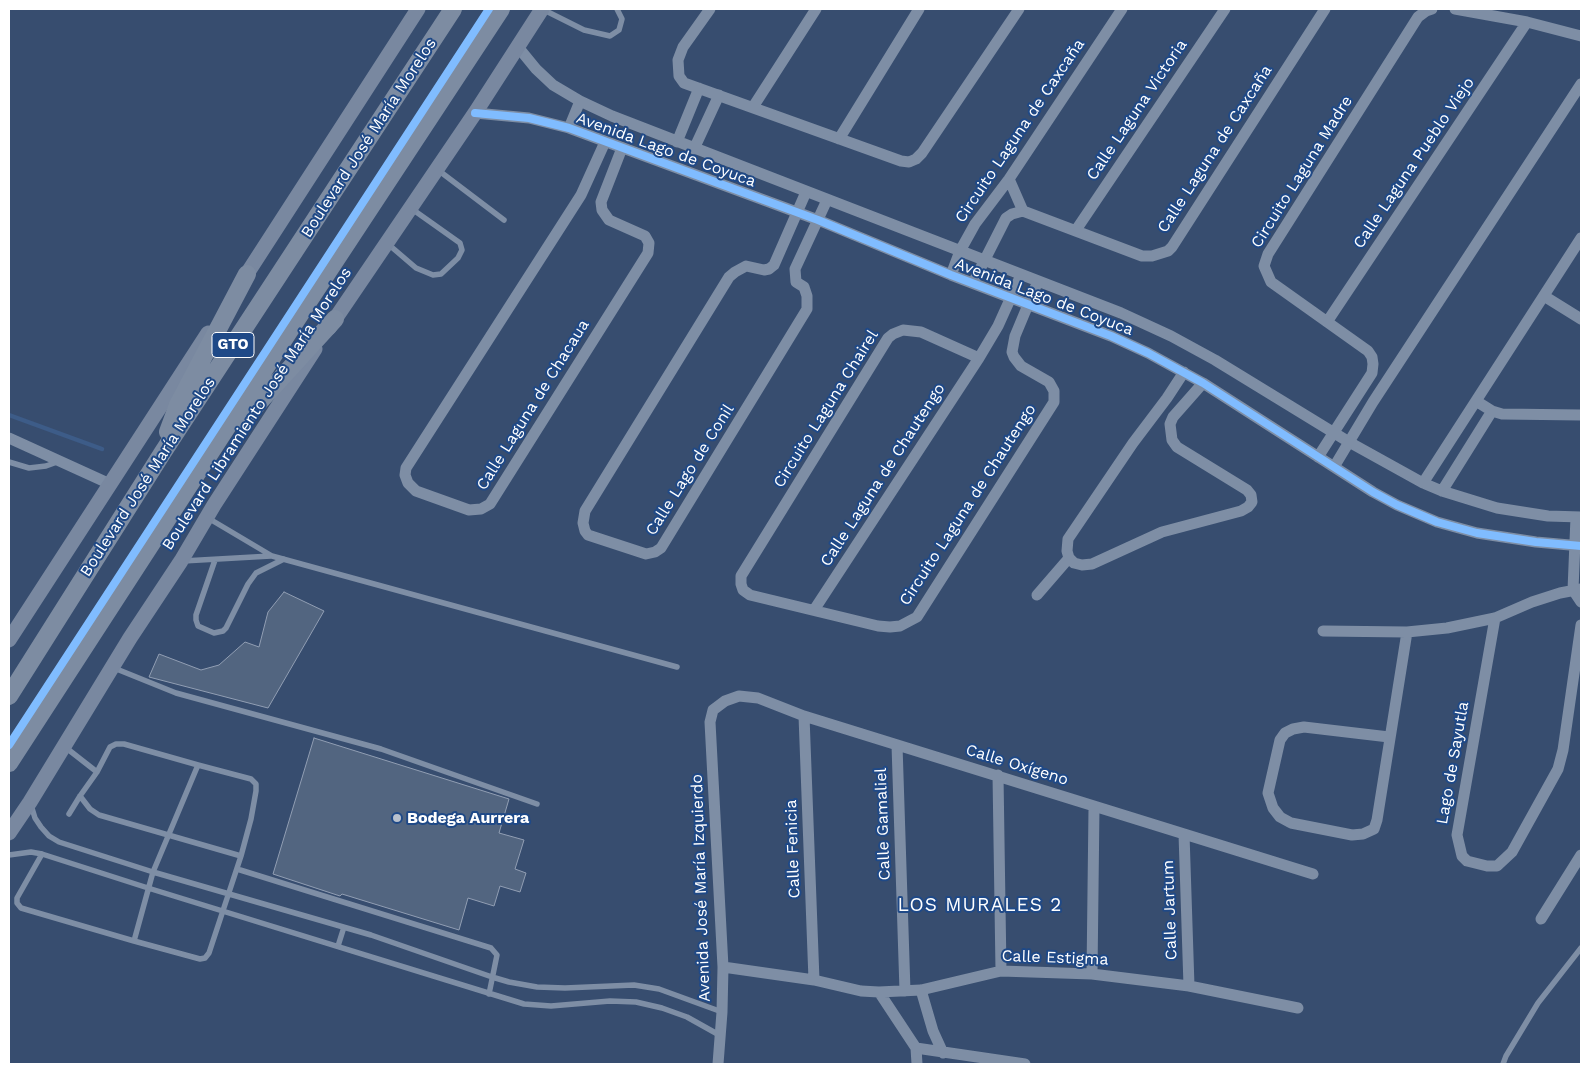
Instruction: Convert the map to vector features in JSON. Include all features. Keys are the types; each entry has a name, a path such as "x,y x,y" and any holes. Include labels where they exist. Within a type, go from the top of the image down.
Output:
{"main road":[{"name":"Boulevard José María Morelos","path":"9,696 163,452 453,9"},
{"name":"GTO","path":"9,763 501,9"},
{"path":"163,452 170,424 178,405 247,274"},
{"path":"198,472 334,319"}],"street":[{"path":"9,640 15,626 110,484 418,9"},
{"name":"Boulevard Libramiento José María Morelos","path":"9,833 112,667 334,319 475,113 542,9"},
{"path":"710,9 678,60 680,76 684,83 908,162 916,159 922,153 1019,9"},
{"path":"753,107 816,9"},
{"path":"839,138 919,9"},
{"name":"Circuito Laguna de Caxcaña","path":"951,275 960,251 975,224 1009,179 1122,9"},
{"name":"Calle Laguna Victoria","path":"1076,230 1225,9"},
{"name":"Calle Laguna de Caxcaña","path":"1023,211 1142,256 1161,254 1172,247 1325,9"},
{"name":"Circuito Laguna Madre","path":"1318,457 1372,372 1372,357 1368,351 1271,282 1264,266 1268,254 1418,17 1432,9"},
{"path":"1455,9 1527,22 1581,36"},
{"name":"Calle Laguna Pueblo Viejo","path":"1327,322 1527,22"},
{"name":"Avenida Lago de Coyuca","path":"518,47 536,69 553,85 580,101 612,116 1121,313 1172,336 1215,360 1349,442 1423,483 1497,508 1548,516 1578,517"},
{"path":"1334,467 1581,84"},
{"path":"677,142 699,88"},
{"path":"694,149 719,95"},
{"name":"Avenida Lago de Coyuca","path":"570,128 580,101"},
{"name":"Avenida Lago de Coyuca","path":"475,113 530,118 570,128 818,220 951,275 1111,336 1203,383 1397,505 1437,522 1476,533 1578,546"},
{"name":"Calle Laguna de Chacaua","path":"601,202 604,215 608,220 645,236 649,243 648,253 490,504 481,509 469,510 416,491 408,482 405,475 406,468 581,195 605,142"},
{"path":"581,195 601,202 622,148"},
{"path":"973,283 1006,218 1023,211 1009,179"},
{"name":"Calle Lago de Conil","path":"806,192 774,265 764,270 746,266 729,277 586,511 583,524 584,531 588,535 646,554 661,548 807,309 807,296 804,287 796,282 794,269 827,200"},
{"path":"1423,483 1581,238"},
{"path":"979,358 998,326 1021,275"},
{"name":"Circuito Laguna de Chautengo","path":"740,584 743,590 750,594 878,626 900,626 917,617 1054,402 1054,390 1049,382 1021,366 1014,357 1012,347 1038,282"},
{"path":"1544,296 1581,319"},
{"name":"Circuito Laguna Chairel","path":"740,584 741,576 888,338 903,330 921,332 979,358"},
{"name":"Calle Laguna de Chautengo","path":"814,610 979,358"},
{"path":"1184,372 1068,539 1066,551 1074,563 1082,565 1092,564 1162,532 1248,508 1252,502 1251,495 1247,490 1177,447 1172,440 1170,424 1172,417 1203,383"},
{"path":"1476,401 1492,412 1509,415 1581,416"},
{"path":"1442,491 1492,412"},
{"path":"9,438 110,484"},
{"path":"1578,517 1577,590 1581,602"},
{"path":"1036,595 1069,558"},
{"path":"1324,631 1407,632 1446,628 1495,618 1532,602 1577,590"},
{"name":"Lago de Sayutla","path":"1495,618 1457,835 1462,856 1467,861 1487,866 1497,866 1512,852 1558,769 1563,750 1581,625"},
{"path":"1390,737 1304,726 1293,728 1285,733 1280,740 1268,793 1273,808 1280,817 1291,822 1352,836 1374,829 1377,820 1407,632"},
{"name":"Calle Oxígeno","path":"713,710 726,701 739,696 758,698 804,716 1313,874"},
{"name":"Avenida José María Izquierdo","path":"713,710 710,722 723,967 718,1064"},
{"name":"Calle Fenicia","path":"804,716 814,980"},
{"name":"Calle Gamaliel","path":"897,745 905,991"},
{"path":"998,775 1002,971"},
{"path":"1092,974 1094,807"},
{"name":"Calle Jartum","path":"1184,834 1188,986"},
{"path":"1540,919 1580,861"},
{"name":"Calle Estigma","path":"723,967 814,980 861,991 879,992 921,990 1002,971 1092,974 1188,986 1298,1008"},
{"path":"921,990 933,1031 943,1053"},
{"path":"879,992 916,1048 917,1064"},
{"path":"916,1048 1026,1064"}],"lane":[{"path":"542,9 584,30 610,36 619,30 622,19 617,9"},
{"path":"436,169 504,220"},
{"path":"386,243 416,268 433,276 441,274 458,258 462,250 460,242 410,207"},
{"path":"9,462 29,468 46,466 59,461"},
{"path":"207,517 272,556 677,667"},
{"path":"181,561 272,556"},
{"path":"215,560 196,614 198,626 214,633 223,631 226,628 248,584 256,573 284,559"},
{"path":"112,667 176,693 380,749 537,804"},
{"path":"42,854 17,898 17,903 21,908 200,959 205,958 209,953 224,911 251,819 256,784 251,779 124,744 116,744 110,747 97,772 70,814"},
{"path":"64,746 97,772"},
{"path":"134,941 153,872 198,764"},
{"path":"80,796 90,809 100,815 241,856"},
{"path":"30,802 40,827 59,842 153,872 344,927 492,977 509,982 546,987 634,985 659,989 722,1012"},
{"path":"9,855 31,852 42,854 524,1004 552,1006 610,1001 636,1002 662,1008 687,1017 720,1036"},
{"path":"237,869 491,948 497,955 489,994"},
{"path":"338,946 344,927"},
{"path":"1503,1064 1538,1003 1581,948"}],"building":[{"path":"284,592 324,611 268,708 149,677 159,654 201,670 219,665 245,642 259,647 268,612"},
{"name":"Bodega Aurrera","path":"314,738 509,799 499,833 524,840 515,869 526,873 520,892 500,886 494,906 468,898 459,930 342,894 340,896 273,874"}],"waterway":[{"path":"9,415 102,449"}],"cycle path":[{"path":"9,745 489,9"},
{"path":"475,113 529,118 569,128 818,220 951,275 1111,336 1148,353 1203,383 1373,492 1397,505 1437,522 1477,533 1536,542 1581,546"}],"place":[{"name":"Bodega Aurrera","path":"397,818"}],"district":[{"name":"LOS MURALES 2","path":"980,905"}]}
